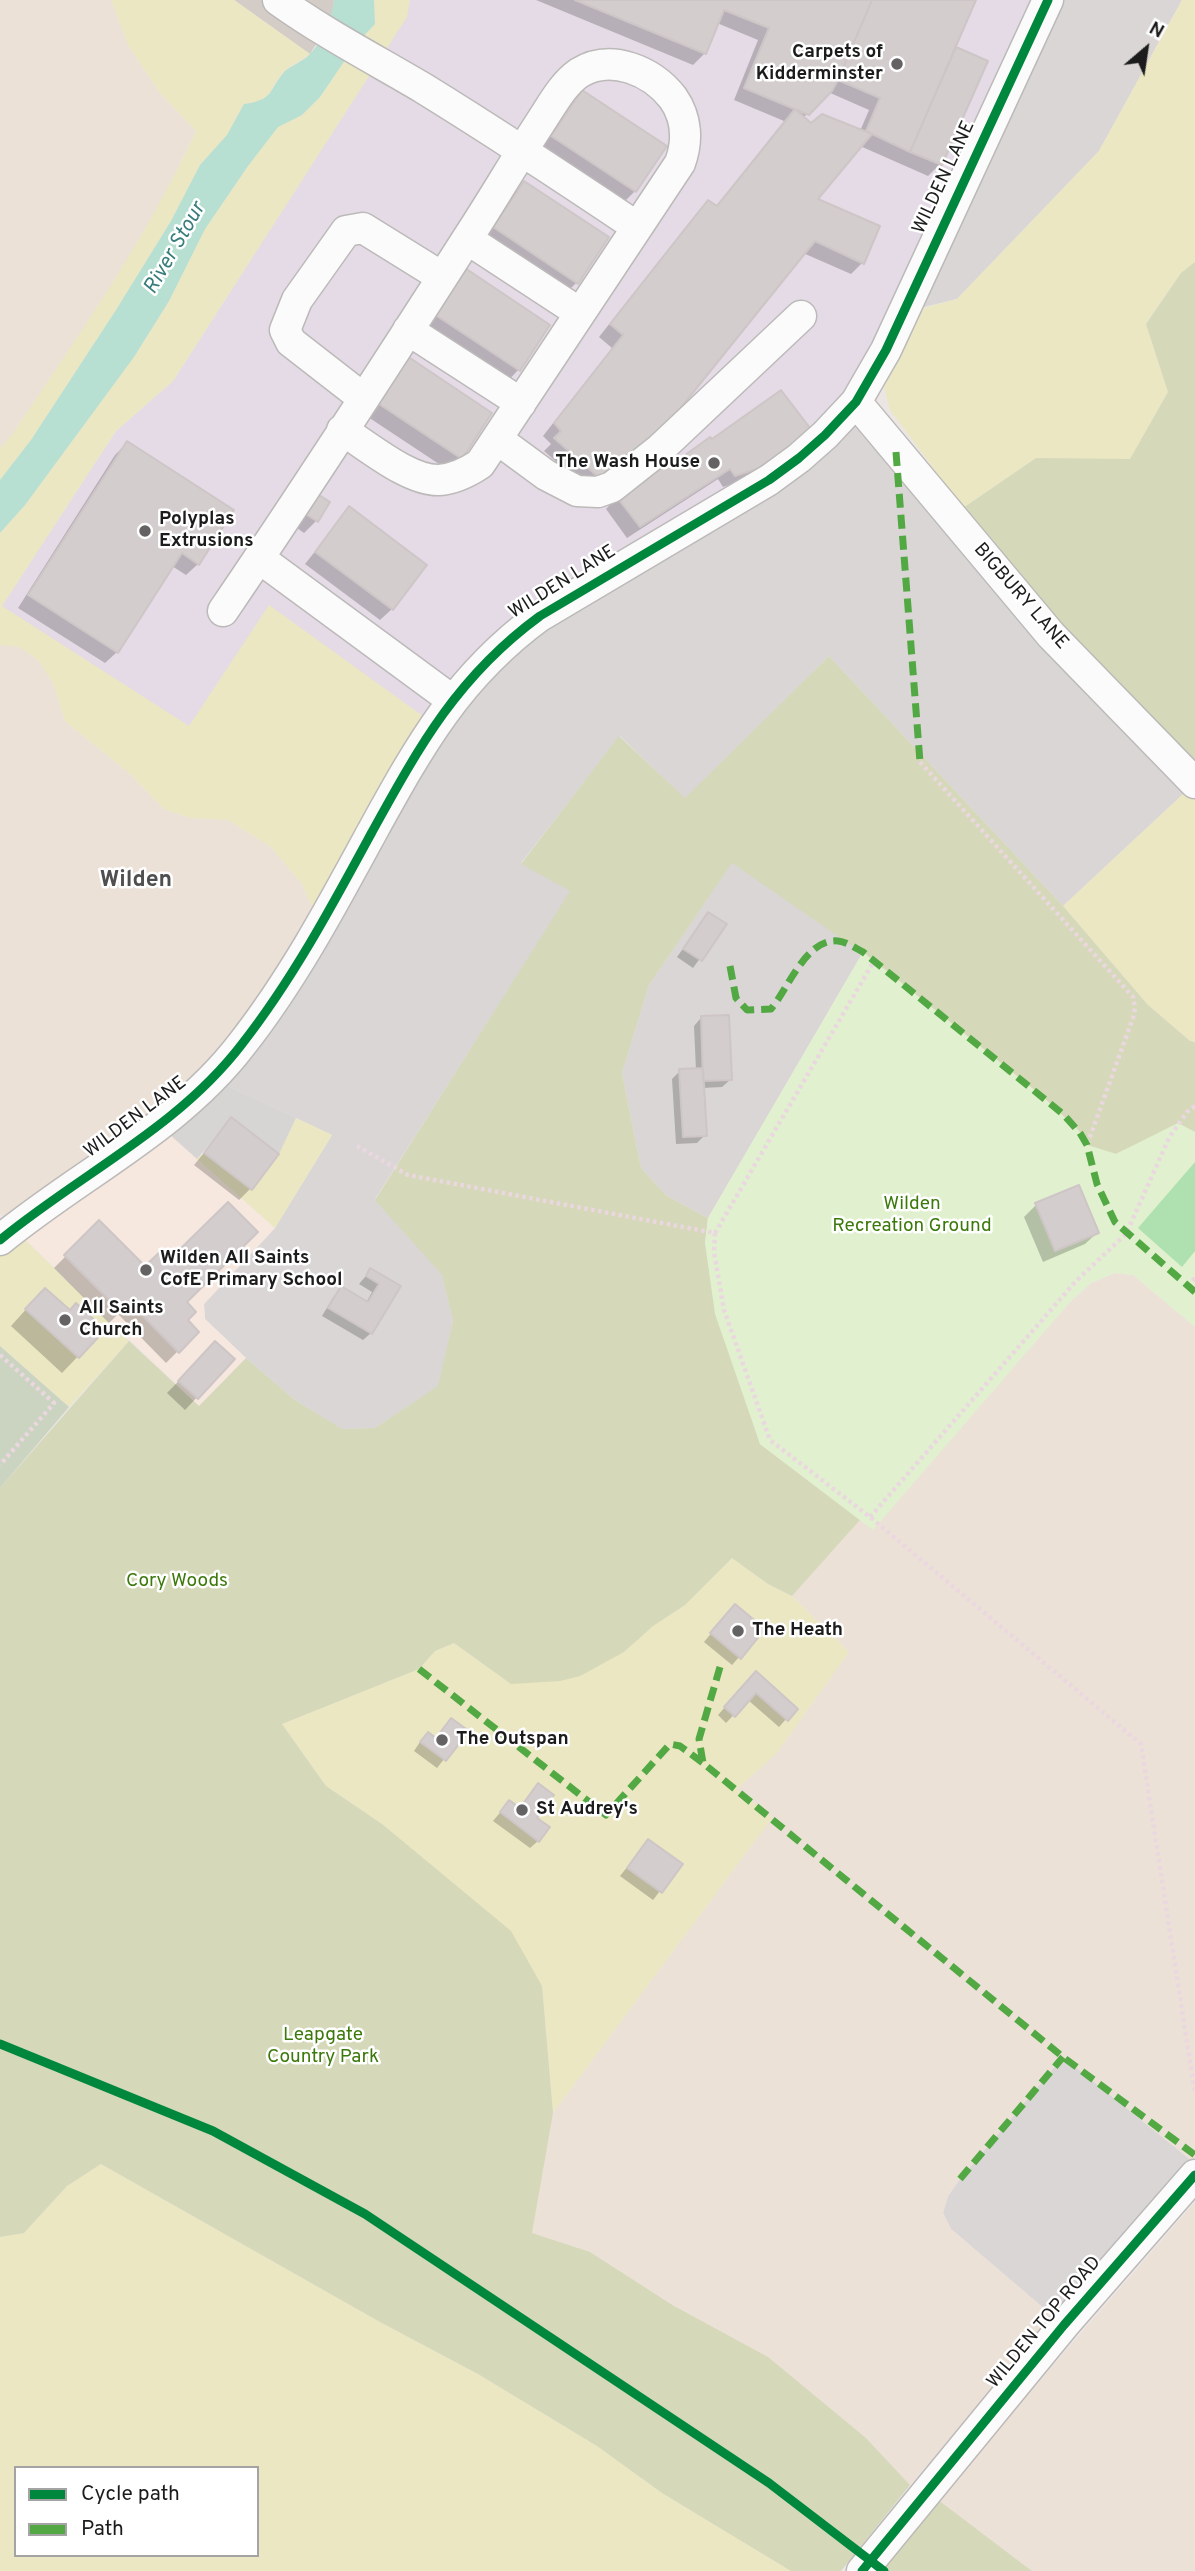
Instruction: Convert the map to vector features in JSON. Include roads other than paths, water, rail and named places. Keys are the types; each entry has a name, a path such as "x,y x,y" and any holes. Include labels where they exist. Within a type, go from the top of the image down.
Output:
{"street":[{"path":"278,0 316,27 522,150 637,227"},
{"name":"WILDEN LANE","path":"0,1241 188,1103 220,1071 275,999 341,889 411,761 452,700 504,644 540,616 769,480 825,435 856,402 886,350 1048,0"},
{"path":"223,611 564,87 589,68 602,65 632,68 654,79 674,99 684,121 685,143 680,163 480,464 463,475 439,480 415,476 342,430"},
{"path":"363,398 291,342 285,330 297,300 346,231 363,228 442,277"},
{"path":"467,239 580,313"},
{"path":"497,439 545,475 578,491 598,492 612,487 660,449 801,316"},
{"path":"408,330 521,403"},
{"name":"BIGBURY LANE","path":"856,402 1051,635 1195,783"},
{"path":"259,558 452,700"},
{"name":"WILDEN TOP ROAD","path":"862,2571 1063,2325 1195,2175"}],"water":[{"name":"River Stour","path":"334,0 374,0 375,24 356,44 320,97 302,115 278,127 248,166 205,229 169,301 134,357 25,505 0,533 0,480 31,440 116,310 171,221 200,165 227,135 244,104 266,97 285,71 314,50 326,29"}],"place":[{"name":"Carpets of Kidderminster","path":"897,64"},
{"name":"The Wash House","path":"714,463"},
{"name":"Polyplas Extrusions","path":"145,531"},
{"name":"Wilden All Saints CofE Primary School","path":"146,1270"},
{"name":"All Saints Church","path":"65,1320"},
{"name":"The Heath","path":"738,1631"},
{"name":"The Outspan","path":"442,1740"},
{"name":"St Audrey's","path":"522,1810"}],"district":[{"name":"Wilden","path":"136,881"}],"park label":[{"name":"Wilden Recreation Ground","path":"912,1216"},
{"name":"Cory Woods","path":"177,1582"},
{"name":"Leapgate Country Park","path":"323,2047"}]}
